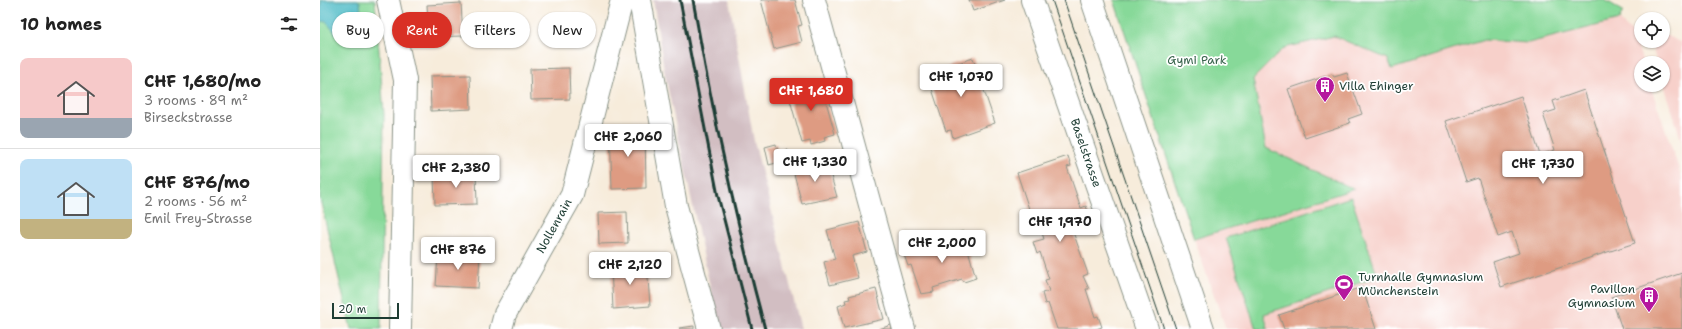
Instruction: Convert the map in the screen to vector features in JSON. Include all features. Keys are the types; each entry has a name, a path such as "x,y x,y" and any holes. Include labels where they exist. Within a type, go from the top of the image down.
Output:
{"street":[{"path":"388,0 404,80 400,329"},
{"name":"Nollenrain","path":"501,329 505,314 572,195 622,0"},
{"path":"640,0 676,206 709,329"},
{"path":"814,0 904,329"},
{"name":"Baselstrasse","path":"1032,0 1147,329"},
{"path":"1092,0 1203,329"}],"shaded area":[{"path":"653,0 729,0 754,141 801,329 719,329 665,75"},
{"path":"1619,20 1633,33 1634,48 1638,48 1641,56 1634,56 1634,92 1652,92 1682,178 1682,329 1226,329 1194,239 1354,190 1266,149 1253,79 1284,48 1334,36 1388,59 1392,69 1484,40 1528,43"},
{"path":"1670,37 1682,43 1682,143 1666,92 1670,92 1670,56 1655,56 1652,48 1670,48"}],"green space":[{"path":"320,0 375,0 376,12 332,12 332,48 379,48 384,114 381,329 351,329 320,199"},
{"name":"Gymi Park","path":"1114,0 1605,0 1623,11 1619,20 1528,43 1484,40 1392,69 1388,59 1334,36 1284,48 1253,79 1266,148 1354,189 1194,239"},
{"path":"1351,197 1378,277 1264,314 1268,329 1256,329 1226,238"}],"water":[{"path":"321,0 357,0 360,2 361,12 332,12 332,29 326,22 320,21"}],"building":[{"path":"761,0 795,0 802,25 798,26 802,42 774,49"},
{"path":"969,0 1005,0 973,11"},
{"path":"461,3 460,36 452,36 452,12 427,12 427,5"},
{"path":"973,58 995,123 953,138 951,130 946,131 927,74"},
{"path":"569,68 570,99 531,100 530,69"},
{"name":"Villa Ehinger","path":"1347,73 1362,114 1348,119 1350,123 1305,138 1288,89 1332,74 1334,77"},
{"path":"470,75 471,109 431,111 430,76"},
{"path":"809,80 810,83 820,80 835,134 824,137 825,141 811,145 810,141 802,143 787,89 795,87 794,83"},
{"path":"1584,90 1635,243 1501,287 1493,262 1519,253 1512,232 1498,237 1478,178 1466,182 1446,121 1521,96 1540,155 1555,150 1543,114 1556,110 1553,101"},
{"path":"645,128 646,188 612,189 610,129"},
{"path":"776,144 778,152 788,150 790,159 769,165 765,147"},
{"path":"1068,156 1071,166 1067,167 1081,208 1086,206 1092,222 1072,229 1088,274 1083,276 1089,289 1086,289 1095,317 1098,316 1102,327 1096,329 1057,329 1048,303 1045,304 1042,293 1049,291 1045,280 1049,279 1040,252 1037,254 1033,242 1044,239 1036,214 1031,215 1017,173"},
{"path":"827,162 837,197 802,204 793,170"},
{"path":"476,172 477,204 435,205 434,174"},
{"path":"627,212 628,243 599,244 598,213"},
{"path":"859,222 867,252 852,256 858,278 830,285 824,262 835,259 827,230"},
{"path":"964,231 969,245 967,246 976,278 964,282 962,279 933,288 934,292 921,294 911,265 908,266 903,252 910,249 911,253 958,237 957,233"},
{"path":"438,254 480,255 478,288 436,286"},
{"path":"647,264 650,306 613,309 611,266"},
{"name":"Pavillon Gymnasium","path":"1682,273 1682,329 1622,329 1611,297"},
{"name":"Turnhalle Gymnasium Münchenstein","path":"1362,287 1376,329 1284,329 1279,315"},
{"path":"876,289 884,319 844,328 838,306 846,303 845,300 850,299 849,296"},
{"path":"891,325 892,329 879,329"},
{"path":"694,326 694,329 679,328"}],"tram line":[{"path":"1052,0 1164,329"},
{"path":"1064,0 1176,329"}],"railway":[{"path":"680,0 718,196 752,329"},
{"path":"693,0 725,166 765,329"}],"place":[{"name":"Villa Ehinger","path":"1325,103"},
{"name":"Turnhalle Gymnasium Münchenstein","path":"1344,301"},
{"name":"Pavillon Gymnasium","path":"1649,313"}]}
